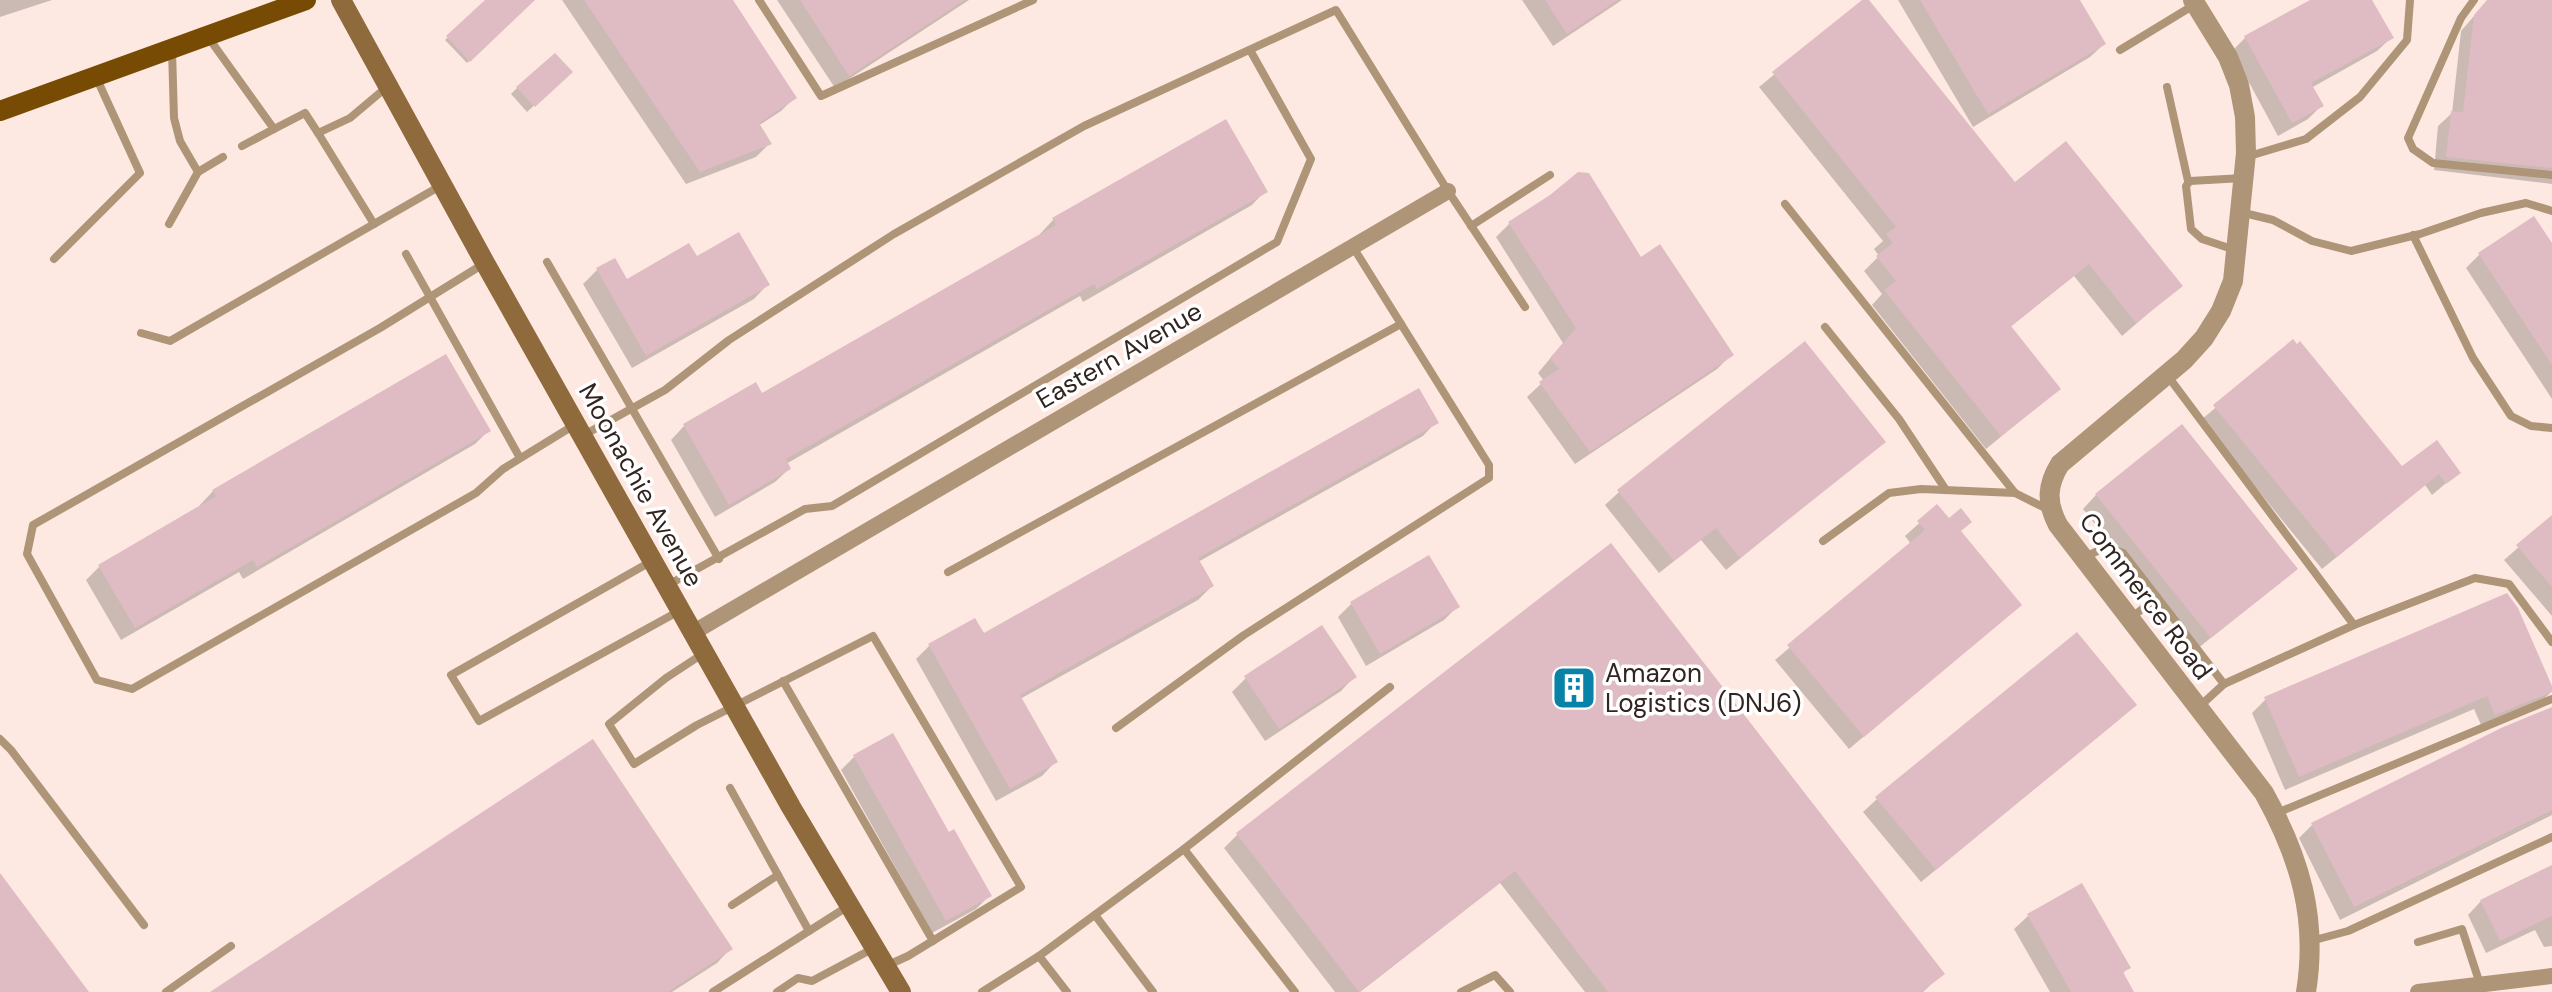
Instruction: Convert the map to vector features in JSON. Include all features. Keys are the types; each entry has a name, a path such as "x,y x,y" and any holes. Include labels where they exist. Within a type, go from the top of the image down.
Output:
{"main road":[{"path":"235,27 258,0"},
{"path":"0,111 306,0"},
{"name":"Moonachie Avenue","path":"341,0 791,807 901,992"}],"street":[{"name":"Commerce Road","path":"2194,2 2228,57 2239,85 2245,117 2246,157 2233,281 2221,311 2204,338 2167,375 2060,464 2052,477 2048,493 2050,510 2058,525 2264,793 2276,814 2294,853 2301,880 2311,941 2306,992"},
{"name":"Eastern Avenue","path":"694,632 1448,191"},
{"path":"2418,992 2552,976"}],"lane":[{"path":"759,0 821,96 1033,0"},
{"path":"2246,157 2306,139 2360,97 2407,40 2410,0"},
{"path":"2474,0 2461,18 2408,138 2413,149 2433,163 2552,175"},
{"path":"2120,50 2194,2"},
{"path":"485,263 33,525 27,554 97,680 132,689 476,493 520,458 665,390 729,340 894,234 1084,126 1336,10 1448,191 1525,307"},
{"path":"208,37 274,129"},
{"path":"172,50 174,118 180,141 198,172"},
{"path":"668,586 805,509 832,506 1277,242 1311,159 1250,50"},
{"path":"54,259 140,173 96,77"},
{"path":"318,133 350,118 389,86"},
{"path":"2167,87 2188,181 2191,229 2202,239 2236,250"},
{"path":"242,146 305,113 374,224"},
{"path":"169,224 198,172 223,157"},
{"path":"1471,226 1550,175"},
{"path":"2188,181 2243,178"},
{"path":"141,333 170,341 443,185"},
{"path":"2240,212 2273,220 2312,241 2351,251 2526,203 2552,211"},
{"path":"1785,204 2015,493"},
{"path":"2413,235 2473,358 2511,416 2531,426 2552,428"},
{"path":"1116,728 1244,635 1489,478 1489,465 1353,246"},
{"path":"406,254 520,458"},
{"path":"547,262 719,559"},
{"path":"948,572 1401,324"},
{"path":"1825,327 1899,419 1946,490"},
{"path":"2167,375 2354,625"},
{"path":"1823,541 1889,493 1921,489 2015,493 2050,510"},
{"path":"2084,559 2101,548 2123,553 2224,684"},
{"path":"653,560 451,675 479,721 682,610"},
{"path":"2198,707 2224,684 2354,625 2475,578 2489,578 2509,584 2552,642"},
{"path":"2130,619 2157,597"},
{"path":"705,652 666,678 609,724 634,764 734,705 873,636 1021,887 886,966"},
{"path":"783,681 933,941"},
{"path":"982,992 1039,956 1184,849 1390,687"},
{"path":"2276,814 2552,699"},
{"path":"0,739 144,925"},
{"path":"730,788 809,931"},
{"path":"2311,941 2348,931 2552,837"},
{"path":"1184,849 1295,992"},
{"path":"732,905 778,875"},
{"path":"713,992 850,904"},
{"path":"1095,915 1153,992"},
{"path":"2418,942 2462,929 2481,985"},
{"path":"166,992 231,946"},
{"path":"777,992 798,978 812,981 875,947"},
{"path":"1039,956 1067,992"},
{"path":"1461,992 1495,975 1510,992"},
{"path":"812,981 819,992"}],"building":[{"path":"485,0 535,0 470,62 446,36"},
{"path":"584,0 733,0 797,98 759,123 772,144 700,172"},
{"path":"800,0 965,0 849,76"},
{"path":"1545,0 1618,0 1567,34"},
{"path":"1862,0 1869,0 2015,182 2066,141 2183,286 2136,323 2089,264 2011,326 2061,389 2001,436 1884,290 1896,281 1876,256 1893,243 1886,234 1896,227 1772,72"},
{"path":"1920,0 2080,0 2106,44 1988,114"},
{"path":"2310,0 2372,0 2394,38 2311,83 2324,106 2292,123 2244,36"},
{"path":"2487,0 2552,0 2552,168 2446,157 2451,111 2463,112 2474,15"},
{"path":"555,53 573,72 535,107 516,87"},
{"path":"1226,119 1268,192 1097,289 1094,284 786,459 791,469 729,505 683,424 756,382 762,393 1056,225 1052,218"},
{"path":"1578,172 1589,173 1641,257 1660,244 1734,355 1590,452 1539,382 1559,369 1550,358 1576,328 1508,222 1550,195"},
{"path":"2534,216 2552,243 2552,365 2478,253"},
{"path":"739,232 770,285 646,356 596,268 615,258 627,279 689,243 697,256"},
{"path":"2293,339 2297,344 2300,341 2402,466 2437,440 2461,473 2446,484 2439,474 2337,557 2213,405"},
{"path":"1805,341 1886,442 1740,558 1716,528 1674,561 1617,490"},
{"path":"446,354 491,431 257,567 253,560 135,628 98,565 216,496 212,490"},
{"path":"1419,388 1439,423 1198,558 1214,586 1020,695 1058,762 1010,789 928,644 975,618 984,633"},
{"path":"2182,424 2298,569 2211,638 2095,494"},
{"path":"1937,504 1949,518 1961,508 1972,522 1961,531 2022,605 1864,737 1787,645 1925,530 1917,521"},
{"path":"2552,515 2552,587 2516,545"},
{"name":"Amazon Logistics (DNJ6)","path":"1611,543 1945,974 1921,992 1608,992 1515,871 1359,992 1236,833"},
{"path":"1429,555 1460,607 1380,654 1350,602"},
{"path":"2507,593 2518,608 2552,692 2495,715 2487,696 2299,777 2264,697"},
{"path":"1322,625 1357,677 1279,729 1244,676"},
{"path":"2077,632 2137,705 1936,870 1875,797"},
{"path":"2552,707 2552,810 2354,907 2311,823 2501,728"},
{"path":"893,733 949,832 954,829 992,896 946,921 853,755"},
{"path":"593,739 733,949 668,992 210,992"},
{"path":"2552,865 2552,916 2500,941 2480,900"},
{"path":"0,873 89,992 0,992"},
{"path":"2082,883 2131,968 2123,972 2134,992 2071,992 2027,914"}],"place":[{"name":"Amazon Logistics (DNJ6)","path":"1574,688"}]}
